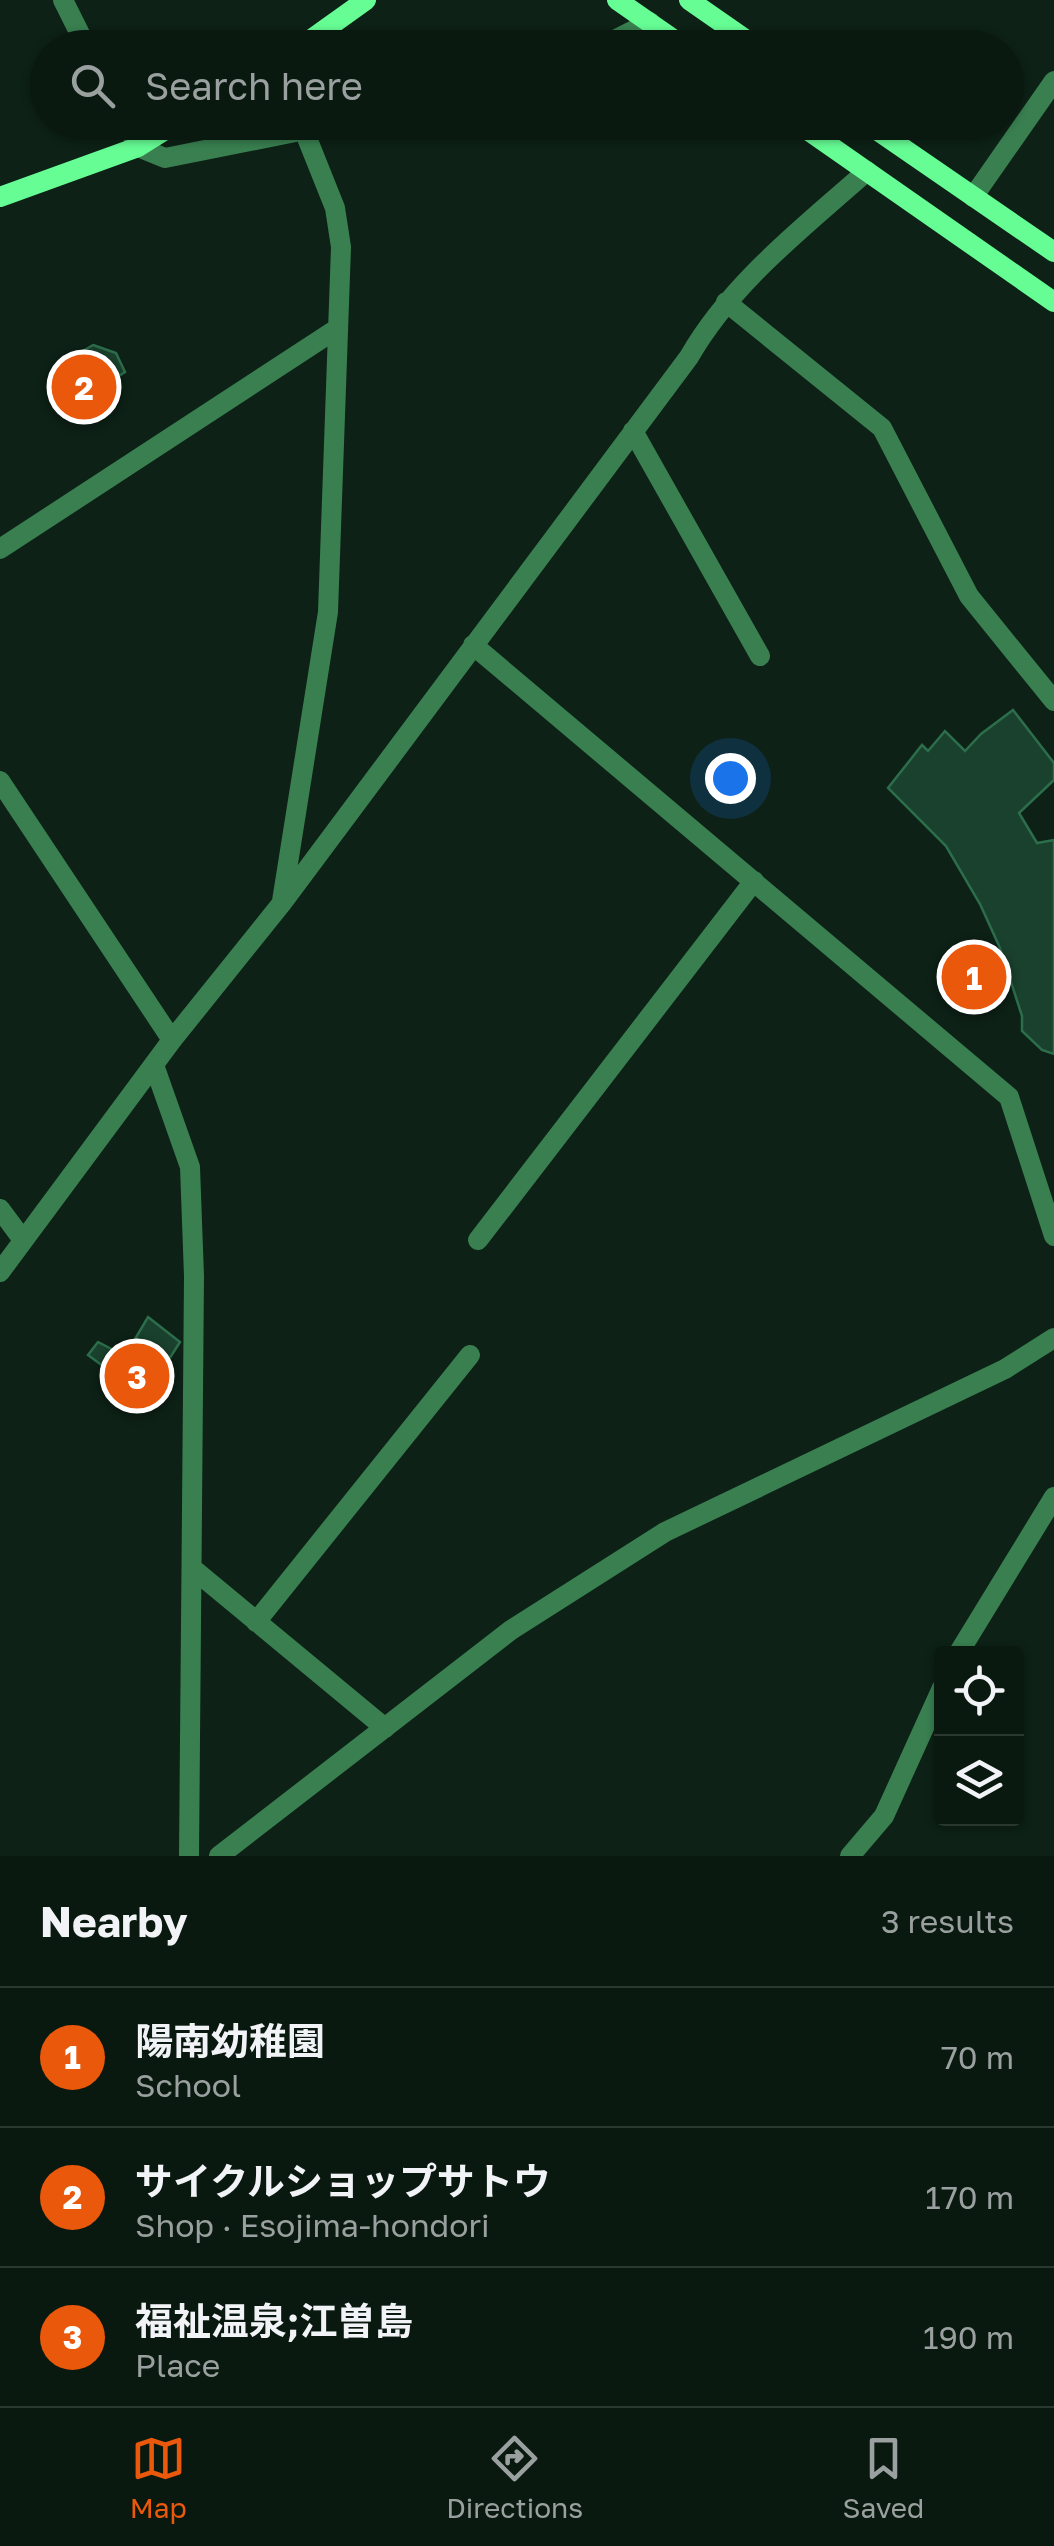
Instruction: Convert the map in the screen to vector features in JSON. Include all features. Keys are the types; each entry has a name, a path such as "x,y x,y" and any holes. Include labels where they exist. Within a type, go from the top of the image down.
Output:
{"street":[{"path":"63,0 79,30"},
{"path":"324,30 366,0"},
{"path":"617,0 661,30"},
{"path":"689,0 732,30"},
{"path":"634,30 650,22"},
{"path":"1024,125 1054,82"},
{"path":"134,140 138,148 165,158 266,140"},
{"path":"0,197 138,148 150,140"},
{"path":"282,904 328,612 341,247 335,208 308,140"},
{"path":"822,140 1054,302"},
{"path":"891,140 1054,252"},
{"path":"973,198 1014,140"},
{"path":"0,1272 172,1040 282,904 726,302 866,171"},
{"path":"726,302 882,428 969,596 1054,701"},
{"path":"0,549 338,328"},
{"path":"633,432 760,656"},
{"path":"474,645 1009,1097 1054,1236"},
{"path":"0,782 172,1040"},
{"path":"478,1240 754,881"},
{"path":"154,1065 190,1167 194,1276 189,1856"},
{"path":"0,1210 23,1240"},
{"path":"219,1856 510,1630 665,1532 1005,1370 1054,1338"},
{"path":"256,1622 470,1355"},
{"path":"963,1646 1054,1496"},
{"path":"192,1568 386,1728"},
{"path":"850,1856 884,1816 934,1706"}],"building":[{"path":"93,345 116,353 125,372 77,403 55,368"},
{"path":"1013,710 1054,763 1054,780 1019,813 1037,843 1054,840 1054,1054 1042,1050 1022,1031 1022,1016 1000,948 946,846 888,788 922,745 928,751 945,731 965,751"},
{"path":"148,1317 180,1342 145,1397 88,1355 98,1342 125,1356"}],"place":[{"name":"サイクルショップサトウ","path":"84,387"},
{"name":"陽南幼稚園","path":"974,977"},
{"name":"福祉温泉;江曽島","path":"137,1376"}]}
